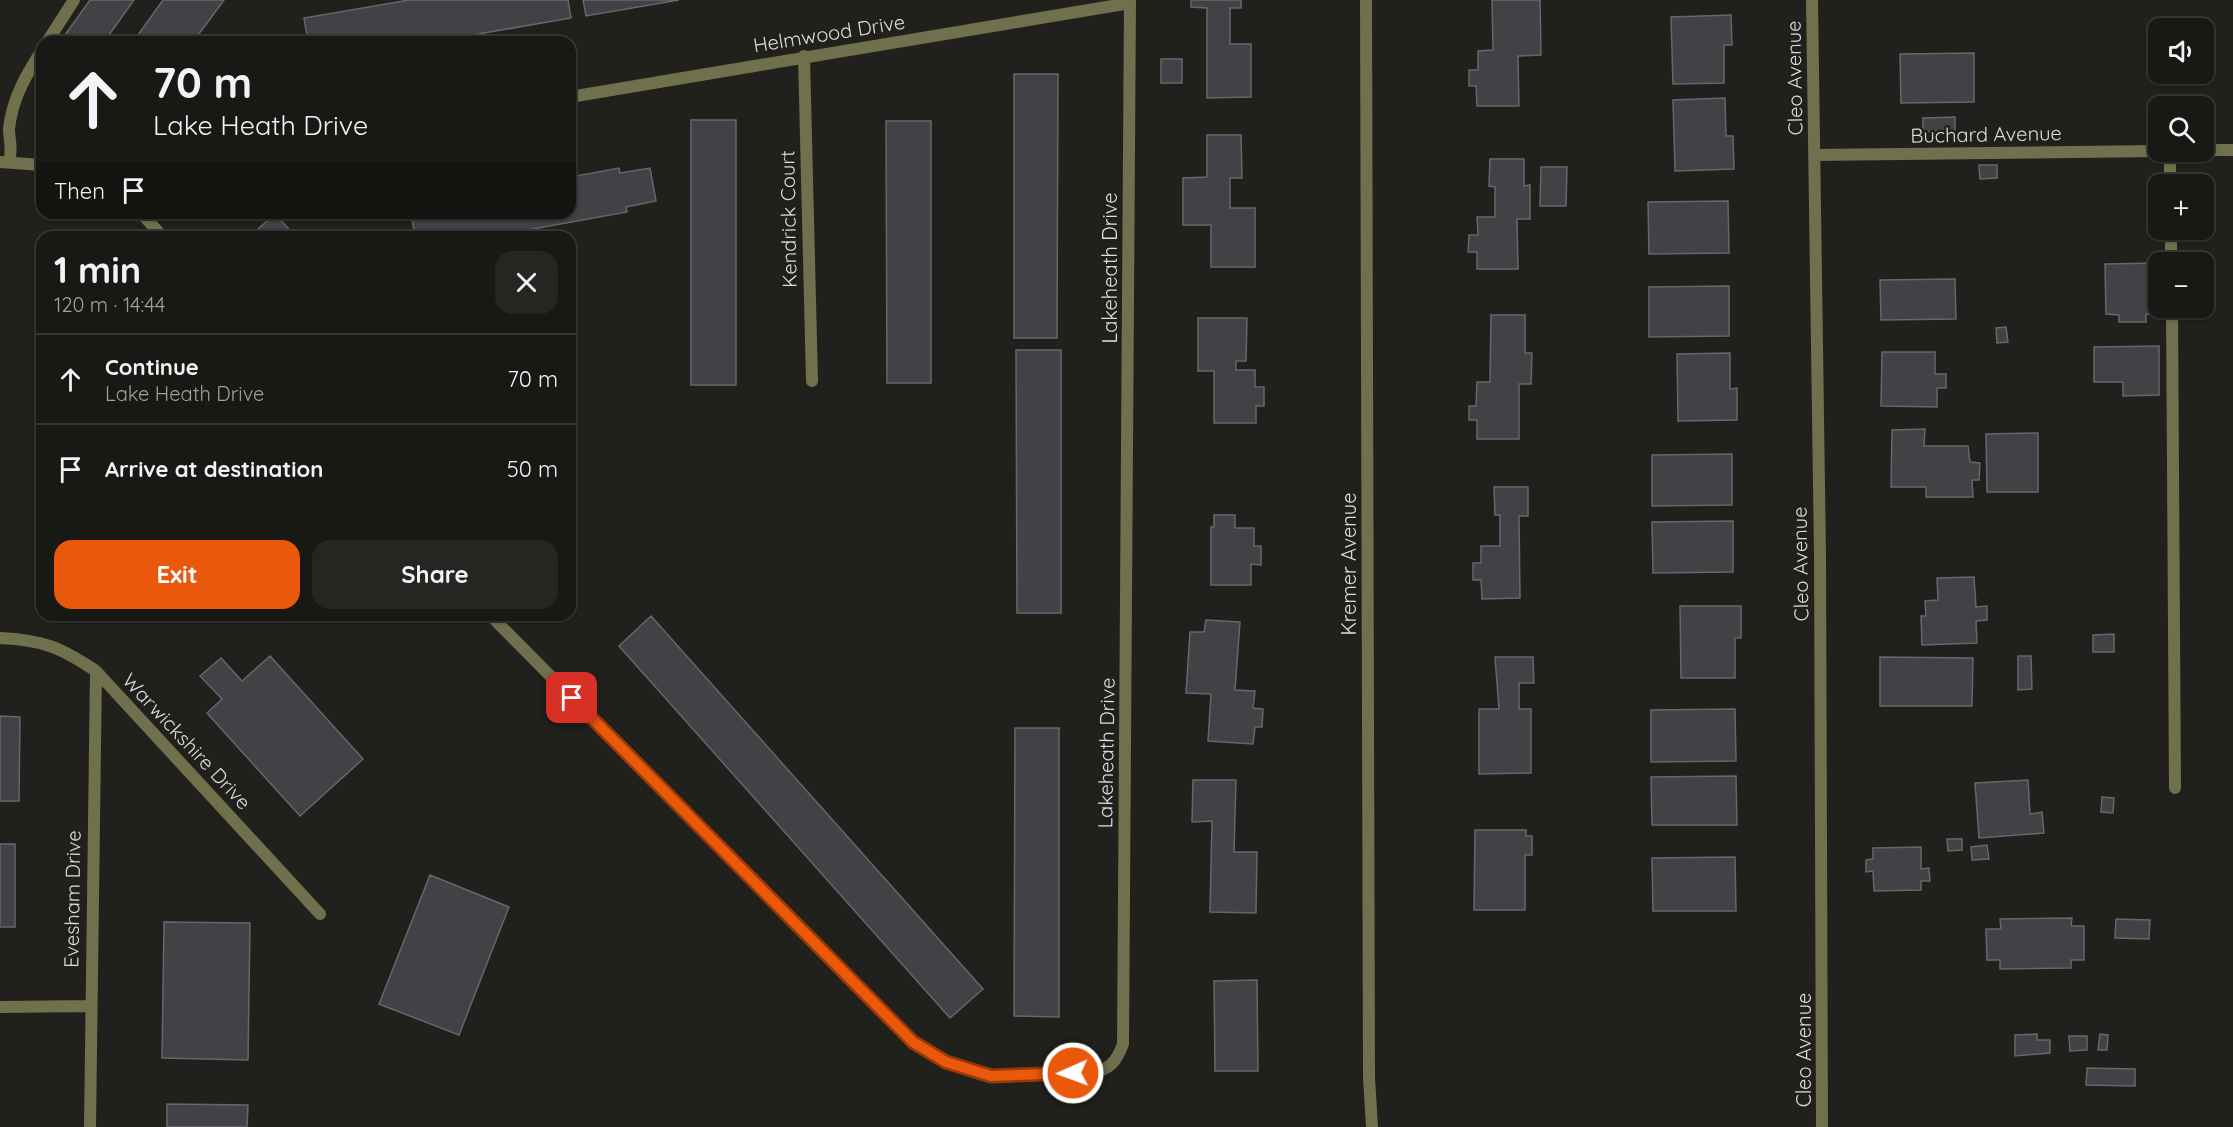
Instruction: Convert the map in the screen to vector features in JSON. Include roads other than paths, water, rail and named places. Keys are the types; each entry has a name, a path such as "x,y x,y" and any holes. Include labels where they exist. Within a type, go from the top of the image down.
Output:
{"street":[{"path":"51,36 74,0"},
{"name":"Kremer Avenue","path":"1366,0 1369,1077 1372,1127"},
{"name":"Cleo Avenue","path":"1812,0 1820,554 1822,1127"},
{"name":"Helmwood Drive","path":"576,96 1130,2"},
{"name":"Lakeheath Drive","path":"496,621 913,1042 946,1062 991,1076 1090,1073 1105,1070 1117,1059 1123,1044 1130,2"},
{"name":"Kendrick Court","path":"804,56 812,381"},
{"path":"36,59 24,78 13,108 9,131 12,150 5,162 36,165"},
{"path":"2214,150 2233,150"},
{"name":"Buchard Avenue","path":"1814,155 2148,151"},
{"path":"146,219 158,231"},
{"path":"2172,318 2175,788"},
{"name":"Warwickshire Drive","path":"0,638 29,639 63,649 96,671 320,914"},
{"name":"Evesham Drive","path":"90,1127 96,671"},
{"path":"0,1007 90,1006"}]}
